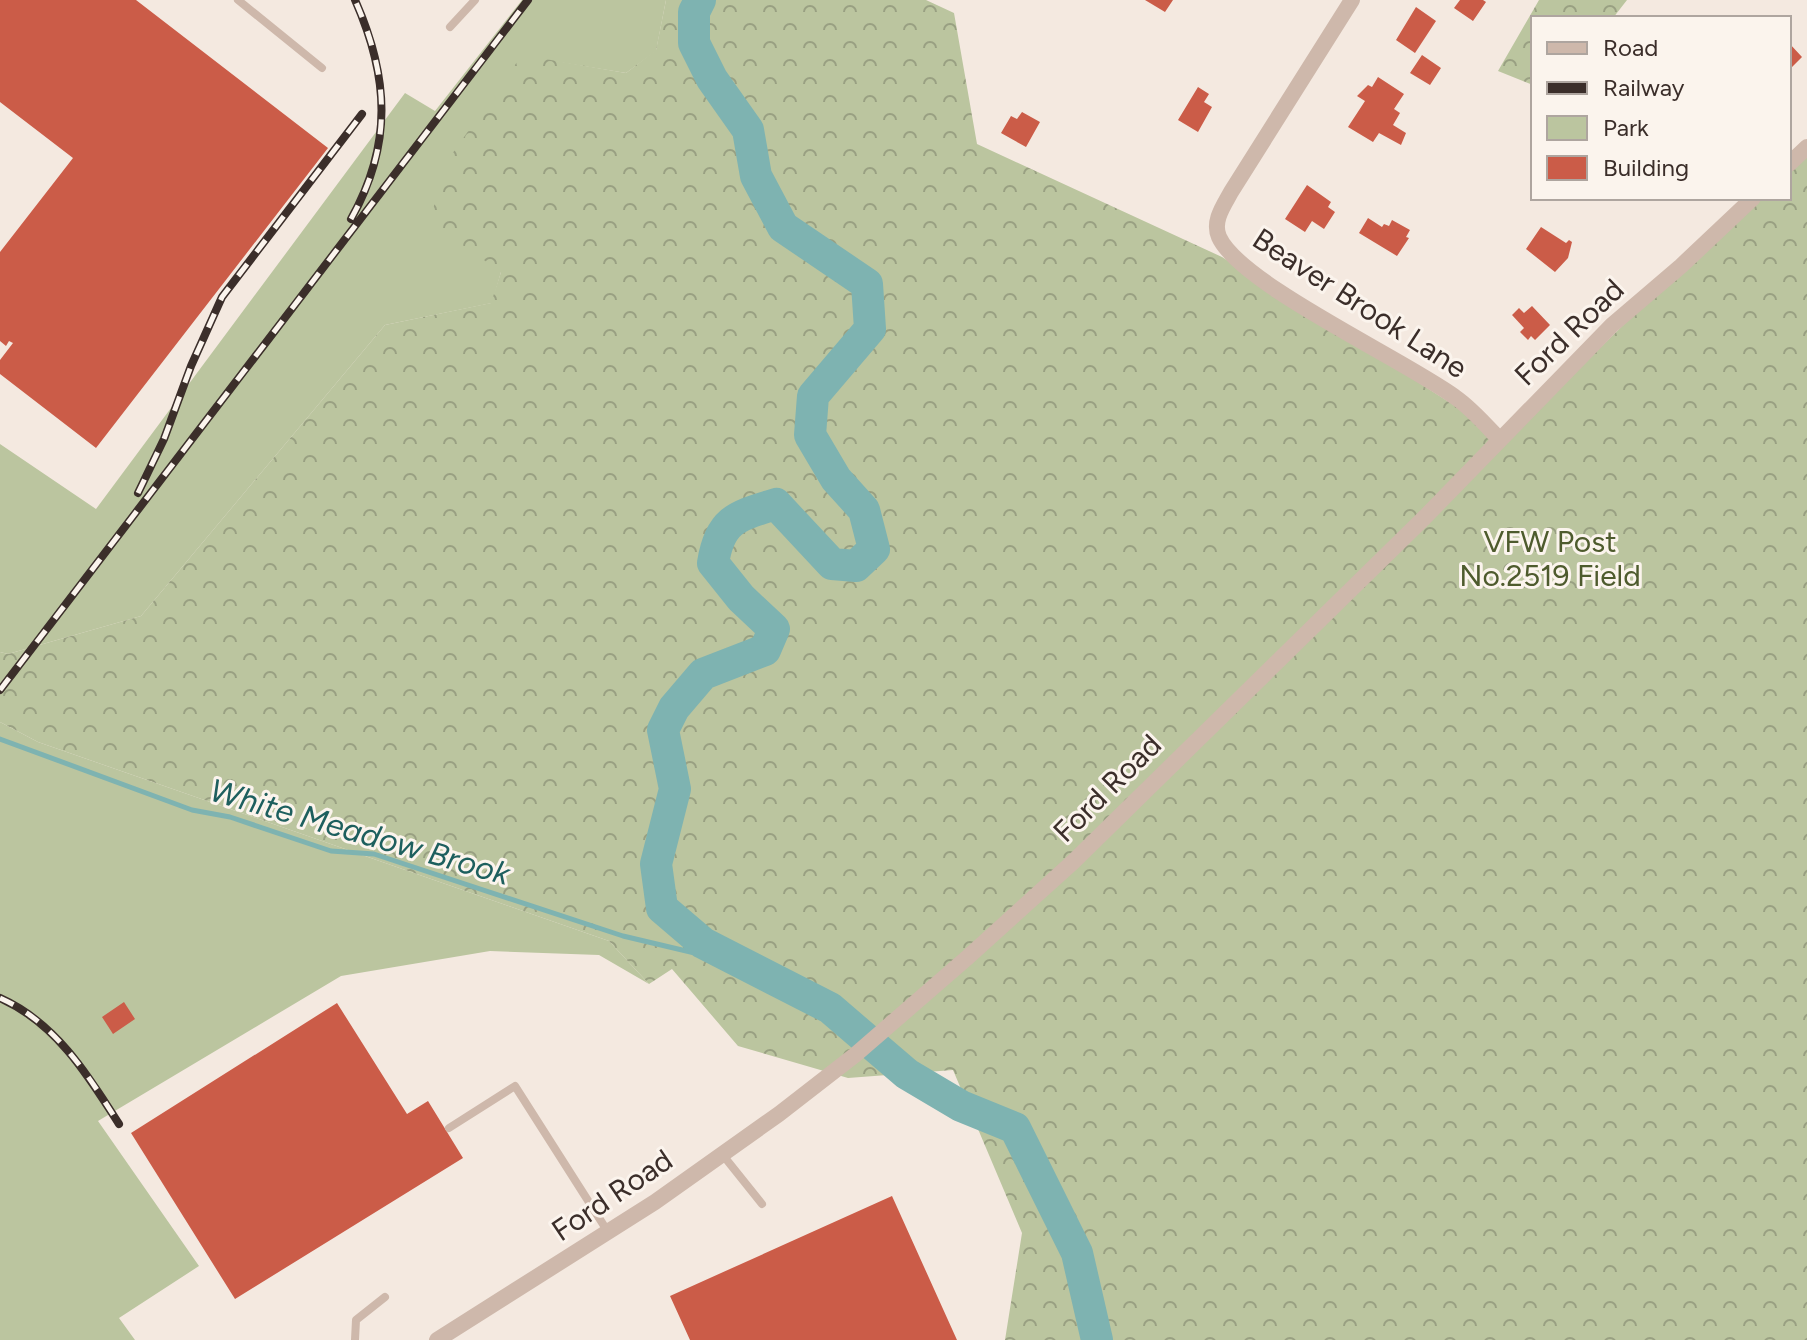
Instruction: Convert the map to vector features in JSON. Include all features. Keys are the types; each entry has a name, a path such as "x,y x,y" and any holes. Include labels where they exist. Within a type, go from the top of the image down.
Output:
{"street":[{"name":"Beaver Brook Lane","path":"1352,0 1231,192 1218,216 1218,234 1232,258 1287,296 1457,398 1499,439"},
{"path":"1791,162 1807,147"},
{"name":"Ford Road","path":"437,1340 608,1233 722,1154 855,1055 1073,862 1425,517 1612,325 1751,200"}],"lane":[{"path":"238,0 322,68"},
{"path":"450,27 475,0"},
{"path":"449,1128 515,1086 608,1233"},
{"path":"722,1154 762,1204"},
{"path":"355,1340 356,1320 385,1297"}],"green space":[{"path":"522,0 666,0 656,51 626,73 522,56 501,272 492,303 385,325 141,616 8,654 0,652 0,444 96,509 405,93 435,111"},
{"name":"VFW Post No.2519 Field","path":"666,0 926,0 954,13 977,144 1222,257 1507,439 1751,200 1791,200 1791,161 1807,145 1807,1340 1005,1340 1022,1233 953,1070 848,1078 738,1046 672,969 649,984 609,941 38,742 0,722 0,652 8,654 141,616 385,325 491,303 501,272 431,223 440,171 522,55 626,73 656,50"},
{"path":"1539,0 1627,0 1615,16 1531,16 1531,84 1498,71"},
{"path":"0,722 38,742 609,941 649,984 599,955 490,951 341,976 98,1121 199,1266 119,1318 135,1340 0,1340"}],"building":[{"path":"0,0 136,0 328,148 96,448 0,374 0,360 13,343 9,341 6,346 0,341 0,252 73,158 0,102"},
{"path":"1145,0 1173,0 1165,12"},
{"path":"1460,0 1486,2 1473,21 1454,8"},
{"path":"1416,7 1436,21 1415,53 1396,40"},
{"path":"1791,45 1802,57 1791,68"},
{"path":"1422,55 1441,68 1430,85 1410,73"},
{"path":"1378,77 1404,94 1394,109 1400,113 1393,125 1406,133 1401,145 1379,133 1373,142 1348,127 1365,101 1357,96 1368,85 1372,87"},
{"path":"1198,87 1209,94 1204,102 1212,107 1198,132 1178,120"},
{"path":"1022,112 1040,122 1026,147 1001,133 1011,116 1017,119"},
{"path":"1307,185 1331,202 1328,207 1335,212 1324,229 1312,221 1305,232 1285,219"},
{"path":"1368,218 1382,227 1384,224 1389,226 1392,220 1410,230 1406,237 1409,238 1397,256 1359,233"},
{"path":"1541,227 1566,243 1569,240 1572,242 1568,258 1555,272 1526,249"},
{"path":"1532,306 1550,325 1535,340 1531,336 1528,340 1520,332 1524,328 1512,315 1519,308 1524,313"},
{"path":"124,1002 135,1019 113,1034 102,1017"},
{"path":"337,1003 407,1114 428,1101 463,1158 235,1299 131,1133"},
{"path":"892,1196 957,1340 690,1340 670,1296"}],"waterway":[{"path":"700,0 694,12 694,43 712,79 748,130 756,176 783,227 867,284 870,329 813,396 810,435 836,479 864,510 874,549 856,566 832,564 776,504 741,516 720,537 713,563 741,598 774,629 765,650 703,674 674,708 663,730 675,789 656,864 662,908 703,943 830,1008 907,1074 961,1106 1015,1128 1077,1253 1097,1340"},
{"name":"White Meadow Brook","path":"0,739 192,810 230,817 331,851 374,854 623,936 758,968"}],"railway":[{"path":"351,219 374,164 382,110 375,56 355,0"},
{"path":"0,690 528,0"},
{"path":"138,493 164,439 191,366 222,297 362,114"},
{"path":"0,998 38,1021 54,1036 82,1069 119,1124"}]}
